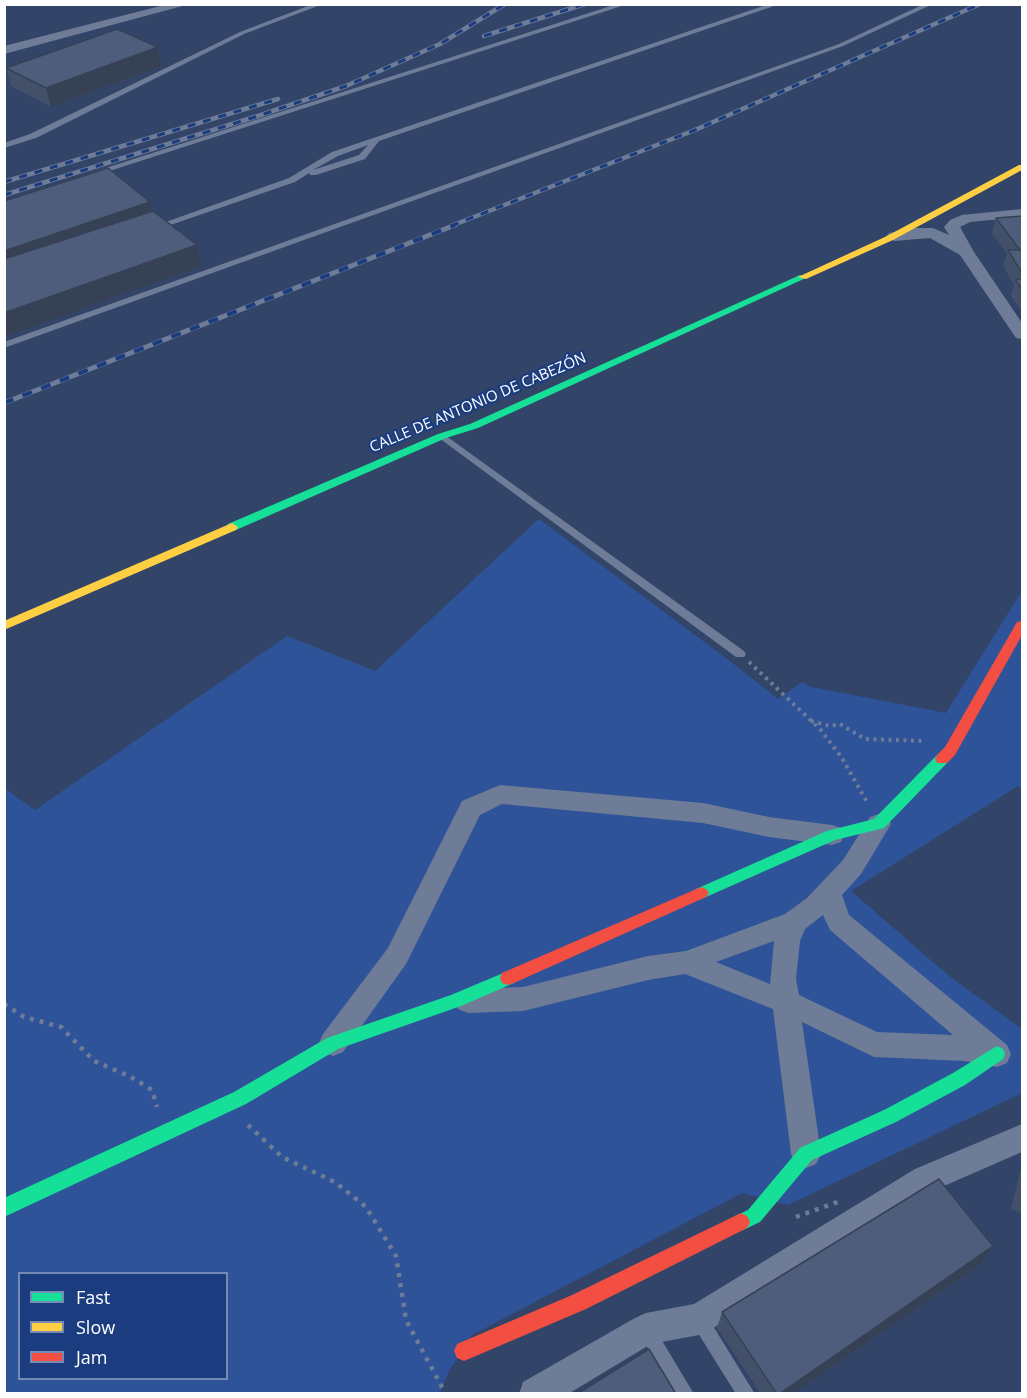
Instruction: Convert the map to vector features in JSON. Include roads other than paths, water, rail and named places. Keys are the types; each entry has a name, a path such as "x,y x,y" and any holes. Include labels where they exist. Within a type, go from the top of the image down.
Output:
{"street":[{"path":"4,50 184,4"},
{"name":"CALLE DE ANTONIO DE CABEZÓN","path":"4,626 442,436 474,426 894,236 953,207 1023,167"},
{"path":"983,190 984,198 989,203 1016,213"},
{"path":"953,207 976,207 1016,213"},
{"path":"1016,213 960,220 952,227 966,252 1023,334"},
{"path":"932,218 957,235"},
{"path":"894,236 933,233 966,252"},
{"path":"455,1001 524,999 648,968 686,962 794,921 816,906 852,867 879,824 950,751 1023,625"},
{"path":"333,1043 398,956 471,808 500,794 703,813 769,827 832,835"},
{"path":"4,1208 233,1101 287,1072 333,1043 455,1001 832,835 879,824"},
{"path":"828,892 839,922 997,1054"},
{"path":"794,921 787,941 784,969 786,1002 806,1154"},
{"path":"686,962 786,1002 874,1044 965,1048 997,1054"},
{"path":"464,1351 579,1302 754,1216 806,1154 890,1116 959,1079 997,1054"},
{"path":"535,1394 646,1329 699,1319 926,1179 1023,1138"}],"lane":[{"path":"4,146 33,136 242,33 320,4"},
{"path":"83,176 625,4"},
{"path":"139,232 362,157 378,139 777,4"},
{"path":"4,345 841,45 930,4"},
{"path":"442,436 740,654"},
{"path":"699,1319 746,1394"},
{"path":"646,1329 685,1394"}],"railway":[{"path":"4,195 258,116 346,86 440,44 505,4"},
{"path":"484,36 585,4"},
{"path":"451,226 695,130 980,4"},
{"path":"4,182 278,99"},
{"path":"4,403 455,225"}]}
